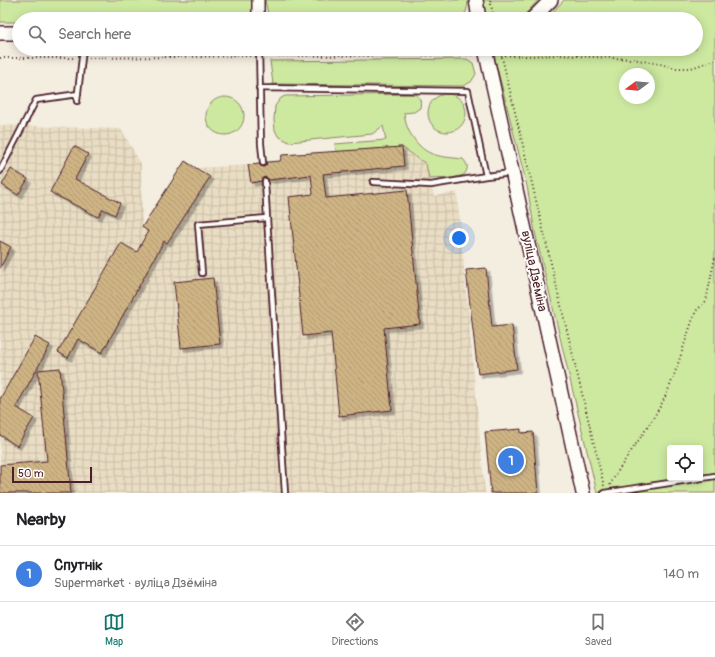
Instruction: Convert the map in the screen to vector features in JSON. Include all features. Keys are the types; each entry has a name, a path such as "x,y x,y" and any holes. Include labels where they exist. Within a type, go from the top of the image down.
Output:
{"main road":[{"path":"476,0 478,12"},
{"path":"539,12 551,0"},
{"path":"0,33 12,33"},
{"name":"вуліца Дзёміна","path":"487,56 583,493"}],"street":[{"path":"258,0 258,12"}],"lane":[{"path":"77,101 82,56"},
{"path":"259,56 261,144 263,163"},
{"path":"259,88 468,91 486,176"},
{"path":"0,172 36,100 78,94"},
{"path":"373,182 431,185 512,173"},
{"path":"265,181 285,493"},
{"path":"202,274 198,224 267,218"},
{"path":"605,493 715,476"}],"path":[{"path":"490,0 493,12"},
{"path":"501,56 605,493"},
{"path":"577,56 632,59 675,68 691,68 715,60"},
{"path":"605,493 620,467 661,405 668,391 696,311 706,301 715,257"}],"shaded area":[{"path":"0,125 121,129 141,164 142,227 185,161 196,168 248,165 280,161 282,155 402,147 426,164 434,196 457,192 485,493 0,493"}],"green space":[{"path":"0,0 254,0 253,12 12,12 12,22 0,22"},
{"path":"265,0 468,0 466,12 268,12"},
{"path":"483,0 538,0 528,12 486,12"},
{"path":"564,0 715,0 715,493 597,493 535,232 527,186 495,56 703,56 703,12 553,12"},
{"path":"467,59 473,63 476,74 471,82 463,86 273,84 270,61"},
{"path":"416,94 419,97 420,108 414,112 404,113 406,125 410,133 417,143 434,155 463,159 467,167 464,175 452,178 429,179 426,164 402,147 336,152 335,144 386,140 383,126 372,134 289,142 278,136 275,130 275,106 281,98 285,96"},
{"path":"447,94 457,97 463,103 466,113 463,123 457,129 447,132 437,129 431,123 428,113 431,103 437,97"},
{"path":"225,97 235,100 241,106 244,116 241,126 235,132 225,135 215,132 209,126 206,116 209,106 215,100"}],"building":[{"path":"74,146 88,154 75,179 120,203 115,215 103,209 98,217 50,192"},
{"path":"402,147 404,166 323,174 326,198 407,190 420,324 384,328 392,410 339,416 331,333 303,336 289,197 313,194 311,175 269,180 264,177 261,181 251,183 248,165 259,164 264,167 267,162 280,161 282,155"},
{"path":"185,161 210,177 167,243 164,241 102,353 78,339 68,358 58,352 121,243 137,252 148,231 142,227"},
{"path":"11,169 28,179 18,195 2,185"},
{"path":"0,241 11,247 0,268"},
{"path":"486,268 492,327 512,325 517,369 478,374 466,270"},
{"path":"213,278 220,344 181,348 174,282"},
{"path":"35,337 50,345 16,407 34,418 17,446 0,435 0,399"},
{"path":"60,368 71,493 0,493 0,465 47,461 38,370"},
{"path":"521,429 521,433 533,432 538,493 491,493 485,432"}],"place":[{"name":"Спутнік","path":"511,461"}]}
